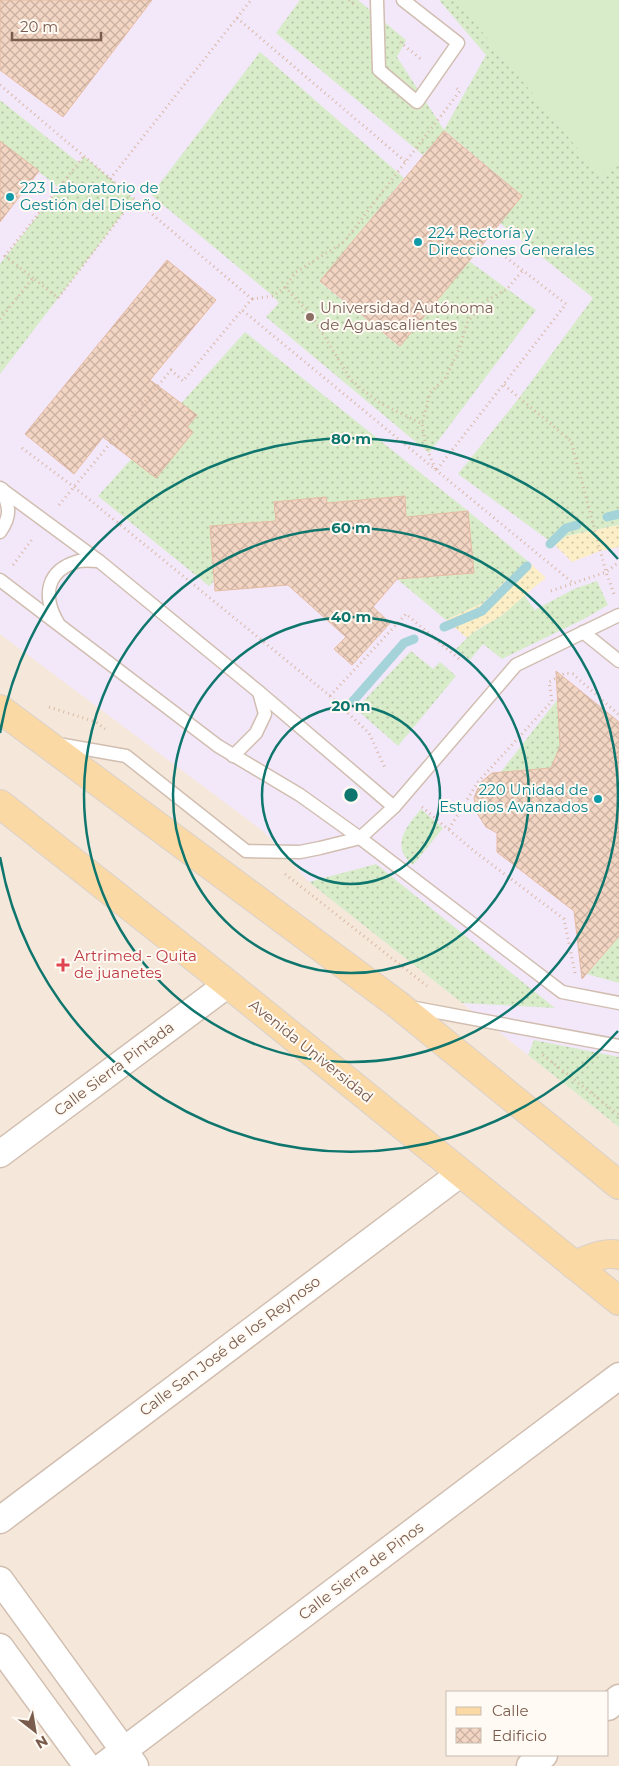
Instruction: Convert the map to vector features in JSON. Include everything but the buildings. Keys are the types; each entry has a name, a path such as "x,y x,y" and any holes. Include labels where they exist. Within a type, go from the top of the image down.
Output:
{"main road":[{"path":"6,717 44,742 397,1004 619,1185"},
{"name":"Avenida Universidad","path":"1,806 228,984 619,1301"},
{"path":"574,1265 606,1254 619,1255"}],"street":[{"name":"Calle Sierra Pintada","path":"0,1154 228,984"},
{"name":"Calle San José de los Reynoso","path":"0,1520 461,1173"},
{"name":"Calle Sierra de Pinos","path":"121,1761 619,1376"},
{"path":"0,1580 121,1761"},
{"path":"0,1646 87,1766"},
{"path":"609,1706 619,1698"},
{"path":"530,1766 543,1756"}],"lane":[{"path":"377,0 379,70 417,102 458,43 403,0"},
{"path":"0,532 7,522 8,506 1,488"},
{"path":"1,488 99,561 259,692 394,807"},
{"path":"59,626 51,612 47,596 51,580 62,568 80,561 99,561"},
{"path":"0,580 218,746 300,795 360,838 562,992 619,1003"},
{"path":"44,742 126,756 246,851 300,852 360,838 394,807 516,665 619,615"},
{"path":"583,632 619,661"},
{"path":"233,756 256,733 265,714 259,692"},
{"path":"397,1004 619,1046"}],"path":[{"path":"110,179 251,0"},
{"path":"74,487 171,370 184,381 252,299 274,296 285,287 296,272 344,242 406,162 237,18"},
{"path":"0,85 252,299"},
{"path":"84,156 5,256 58,298 134,199"},
{"path":"436,470 566,304 494,248"},
{"path":"436,470 426,446 422,424 430,393 446,377 459,349 468,321 488,300 507,289 523,270"},
{"path":"0,320 33,278"},
{"path":"285,287 312,316 351,380 378,402 422,424"},
{"path":"242,310 573,584"},
{"path":"504,384 571,441 606,572 616,598"},
{"path":"22,448 74,487 330,696 369,733 383,766 406,793 474,851 564,919 576,978"},
{"path":"551,591 606,572 619,562"},
{"path":"330,696 406,614 459,659"},
{"path":"449,829 478,782 552,701 549,682 565,673 573,674 619,715"},
{"path":"44,705 96,722 111,734"},
{"path":"257,851 426,986 434,988"},
{"path":"543,1055 619,1115"}],"shaded area":[{"path":"0,0 619,0 619,1766 0,1766"},
{"name":"Universidad Autónoma de Aguascalientes","path":"0,0 619,0 619,1127 309,882 263,831 0,634"}],"green space":[{"path":"300,0 358,0 406,40 397,57 444,130 486,55 439,0 619,0 619,525 567,536 555,545 458,474 519,398 593,298 500,223 522,196 445,131 423,155 276,33"},
{"path":"456,0 619,0 619,160 600,176"},
{"path":"260,52 404,178 320,282 399,346 469,261 536,310 429,453 266,317 279,303 273,296 151,195"},
{"path":"0,100 79,163 84,156 134,199 0,374 0,264 59,188 0,141"},
{"path":"245,332 468,511 406,517 405,497 328,523 326,497 275,502 276,521 210,527 214,581 209,586 98,496"},
{"path":"468,511 530,563 506,580 483,603 446,620 397,579 474,573"},
{"path":"597,581 608,605 584,619 502,659 483,644 470,660 456,649 471,634 502,615 524,595 535,610 574,589"},
{"path":"411,651 433,669 440,662 456,676 398,746 356,709"},
{"path":"557,700 560,746 551,768 500,773"},
{"path":"421,809 443,828 413,865 402,851 401,844 410,823"},
{"path":"376,864 555,1008 462,1003 309,882"},
{"path":"619,936 619,983 587,974"},
{"path":"534,1040 619,1057 619,1127 528,1055"}],"sand":[{"path":"619,525 619,547 600,551 572,562 555,545 567,536"},
{"path":"530,563 546,578 499,617 467,638 446,620 483,603 506,580"}],"waterway":[{"path":"607,517 619,514"},
{"path":"550,544 566,528 577,525"},
{"path":"444,627 482,611 527,566"},
{"path":"353,701 404,643 414,639"}],"place":[{"name":"223 Laboratorio de Gestión del Diseño","path":"10,197"},
{"name":"224 Rectoría y Direcciones Generales","path":"418,242"},
{"name":"Universidad Autónoma de Aguascalientes","path":"310,317"},
{"name":"220 Unidad de Estudios Avanzados","path":"598,799"},
{"name":"Artrimed - Quita de juanetes","path":"63,965"}]}
